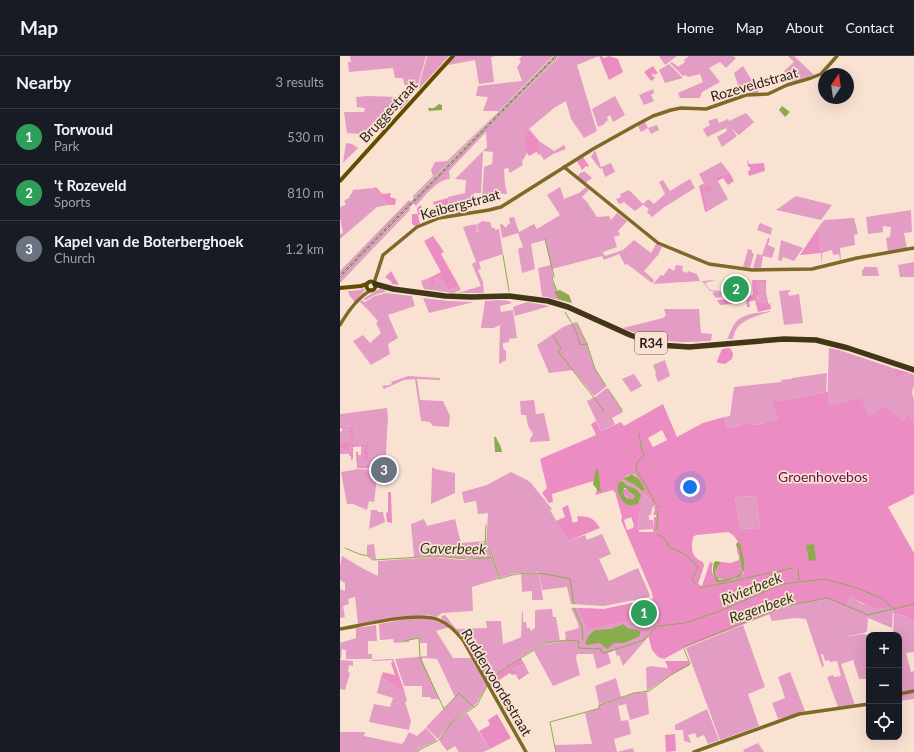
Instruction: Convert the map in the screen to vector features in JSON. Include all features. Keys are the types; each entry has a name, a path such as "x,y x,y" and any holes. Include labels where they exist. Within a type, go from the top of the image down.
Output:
{"highway":[{"name":"R34","path":"371,286 450,297 501,296 548,301 578,311 644,341 668,346 689,347 784,339 816,340 848,348 914,370"}],"main road":[{"name":"Bruggestraat","path":"340,181 452,56"},
{"name":"R34","path":"340,288 371,286"}],"street":[{"name":"Rozeveldstraat","path":"564,167 636,125 665,111 681,108 706,109 746,95 768,94 787,85 821,74 837,56"},
{"path":"564,167 658,244 709,264 752,270 812,268 914,248"},
{"name":"Keibergstraat","path":"371,286 383,255 417,227 439,218 501,207 564,167"},
{"path":"340,325 350,308 371,286"},
{"name":"Ruddervoordestraat","path":"340,629 355,626 367,626 421,616 437,619 449,626 462,640 526,752"},
{"path":"902,693 914,691"},
{"path":"694,752 799,714 866,704"}],"shaded area":[{"path":"350,56 426,56 416,92 404,84 403,78 395,78 393,68 349,72 348,62 351,62"},
{"path":"427,56 449,56 419,89 419,85"},
{"path":"454,56 496,56 491,57 494,82 479,84 475,60 448,65 443,70 442,69"},
{"path":"522,56 553,56 413,199 413,196 433,176 431,170 435,162 447,161 498,112 483,111 488,97 476,96 478,86 522,81 517,67 521,62 519,59"},
{"path":"559,56 599,56 577,65 597,131 584,138 571,119 566,101 554,108 529,129 526,143 527,153 522,162 523,165 510,173 508,168 504,169 507,194 491,193 491,201 482,201 484,167 492,164 493,152 483,151 487,147 486,132 449,171 450,179 435,185 416,206 413,203"},
{"path":"659,56 677,56 665,65"},
{"path":"689,56 733,56 736,58 726,68 720,62 709,68 720,82 702,92 700,98 680,98 678,93 703,82 700,74 688,77 685,75 683,76 670,63 672,62 678,67 685,62 684,60"},
{"path":"788,56 794,56 814,75 792,81 784,71 794,62"},
{"path":"669,64 683,78 665,83 659,70"},
{"path":"743,66 759,94 750,95 747,86 739,88 734,73"},
{"path":"653,89 654,93 651,95 654,101 644,105 639,95"},
{"path":"402,94 409,100 400,110 399,96"},
{"path":"615,96 625,115 613,122 610,115 607,117 608,120 603,125 598,127 592,109"},
{"path":"356,97 397,97 397,108 384,108 387,125 382,131 374,124 373,135 347,133 344,112 364,112 365,108 357,107"},
{"path":"439,104 442,105 442,110 429,111 428,108 434,108"},
{"path":"782,106 790,112 785,117 779,110"},
{"path":"746,113 754,122 739,135 732,129 737,136 722,147 717,137 727,131 726,128 707,137 703,129 710,125 708,121 717,118 719,123 728,119 729,121"},
{"path":"645,122 648,128 641,132 638,126"},
{"path":"657,125 659,130 651,134 648,128"},
{"path":"539,141 554,151 564,145 566,149 553,154 544,160 540,154 538,155 537,152"},
{"path":"346,143 352,144 358,148 343,163"},
{"path":"595,150 601,167 611,163 615,172 605,177 602,168 600,169 591,157"},
{"path":"483,151 481,193 474,193 465,208 466,213 457,214 456,211 450,213 448,197 465,193 466,180 455,179"},
{"path":"721,162 729,172 704,184 699,174"},
{"path":"584,171 592,178 585,183 577,177"},
{"path":"693,177 690,179 695,188 663,208 652,217 647,212 649,209 643,205 635,211 625,202 619,204 616,199 621,197 620,194 629,190 643,204 648,199 654,204 665,194 659,182 663,180 670,191"},
{"path":"716,178 728,199 708,211 701,186 709,183 713,189 710,182"},
{"path":"560,187 564,199 579,193 586,187 589,190 582,197 597,217 609,216 611,220 617,213 627,221 618,231 620,235 614,237 617,247 603,252 605,256 623,250 634,240 651,253 656,244 662,247 658,255 644,271 654,280 652,283 627,264 625,265 619,254 604,260 602,256 552,269 552,280 557,291 555,292 572,303 542,296 538,268 551,265 545,240 531,244 535,269 522,273 518,249 523,247 518,233 502,238 500,224 507,227 507,225 510,224 509,218 514,217 519,232 534,224 537,229 560,215 547,195"},
{"path":"374,188 388,205 377,207 340,239 340,234 343,233 340,218 340,207 346,205 344,201 350,197 349,196 353,192 352,190"},
{"path":"796,196 832,205 821,220 776,210"},
{"path":"409,200 411,202 340,274 340,271"},
{"path":"410,207 410,210 340,283 340,278"},
{"path":"911,210 912,232 904,233 907,248 888,252 886,238 890,237 891,227 883,226 883,232 868,234 866,217"},
{"path":"854,218 858,234 854,235 855,245 840,248 841,260 839,254 833,255 832,250 822,253 822,265 818,228 824,220"},
{"path":"482,221 490,222 492,228 495,228 495,230 499,229 503,254 479,262 481,269 478,270 483,282 484,293 458,293 481,286 472,264 476,262 463,227 476,224 478,230 475,232 478,231 479,234 477,224"},
{"path":"760,223 772,228 771,235 757,230"},
{"path":"768,238 770,238 768,245 775,248 772,258 763,256 761,268 753,268 757,254 762,255"},
{"path":"781,240 803,248 794,261 783,257 782,261 778,260"},
{"path":"748,249 752,250 752,253 754,254 750,268 743,267"},
{"path":"914,262 914,277 900,277 898,265"},
{"path":"676,265 683,266 682,271 697,274 700,281 653,284 661,275 663,276 669,268 674,271"},
{"path":"864,267 877,267 879,276 862,276 862,270"},
{"path":"441,275 448,290 459,286 461,290 453,293 424,289 421,281 429,278 430,284 436,284 435,278"},
{"path":"716,280 705,283 710,290 721,291 722,297 716,298 712,293 714,291 710,291 702,281"},
{"path":"748,282 749,295 724,296 723,283"},
{"path":"764,282 768,302 758,303 757,283"},
{"path":"361,288 365,290 355,302 349,295 348,291 361,290"},
{"path":"379,289 383,289 386,292 377,294 366,300 363,299"},
{"path":"560,290 569,295 572,303 559,299 554,292"},
{"path":"790,290 790,292 788,292 789,296 799,294 803,323 784,325 779,291"},
{"path":"386,293 412,296 415,306 388,315 398,338 388,344 390,354 371,365 353,341 363,335 370,343 381,333 376,323 378,321 359,301 361,300 365,302 375,296"},
{"path":"423,298 449,301 474,302 429,313"},
{"path":"485,301 509,301 512,303 500,306 501,312 513,310 517,338 509,339 509,342 503,343 503,348 506,351 506,360 499,364 500,325 494,328 481,328"},
{"path":"527,302 550,306 515,316 513,307"},
{"path":"664,309 699,309 701,333 712,334 711,341 666,341 646,337 623,328 663,318 666,315"},
{"path":"770,311 742,323 738,327 733,339 727,339 733,326 739,319 752,314"},
{"path":"576,322 586,343 594,366 606,387 594,396 573,370 549,373 537,345 563,327"},
{"path":"829,348 893,368 896,377 910,373 914,375 912,392 914,400 914,423 909,413 902,421 869,418 827,407"},
{"path":"665,360 670,376 658,382 653,365"},
{"path":"827,373 826,392 779,401 772,405 778,419 767,421 759,425 745,423 737,427 728,428 724,417 730,416 734,387 781,382 781,380"},
{"path":"634,374 642,386 631,392 622,379"},
{"path":"408,376 440,378 440,380 417,379 420,400 443,401 450,416 449,427 433,426 430,422 421,421 415,379 404,380 384,389 382,386 392,384 391,382"},
{"path":"607,388 623,412 612,418 615,424 601,431 587,401"},
{"path":"534,400 536,414 544,413 550,441 530,442 533,434 528,426 526,415 521,415 520,401"},
{"path":"387,408 386,453 378,454 377,466 358,466 358,455 361,455 361,446 365,446 365,460 367,460 367,446 369,445 352,445 353,427 340,426 340,414"},
{"path":"342,428 350,429 351,456 349,456 349,454 340,454 340,448 344,448 349,443 340,443 340,432 342,431"},
{"path":"494,437 496,437 502,452 495,452"},
{"path":"433,467 435,469 455,473 455,493 431,504 432,468"},
{"path":"597,468 601,491 598,491 593,484"},
{"path":"358,469 378,470 374,502 369,501 367,510 353,504 347,504 341,472"},
{"path":"511,472 531,483 552,509 550,510 568,541 585,535 587,540 602,534 611,554 599,559 609,581 638,568 650,595 649,597 604,606 571,604 567,587 542,590 539,572 516,573 499,578 492,551 486,547 488,513 478,514 476,501 464,503 462,492 487,485"},
{"path":"632,474 639,479 645,489 644,492 625,480 624,478"},
{"path":"625,480 644,492 644,494 656,505 652,508 651,515 649,515 649,520 653,520 653,529 639,530 638,520 642,502 640,501 638,493 626,485 623,481"},
{"path":"623,481 626,485 636,489 641,495 639,503 630,505 623,501 618,492 619,482","holes":["624,488 635,496 633,499 628,499 623,492"]},
{"path":"756,496 760,528 740,529 735,497"},
{"path":"371,510 383,512 385,522 369,529"},
{"path":"424,519 427,526 455,519 461,543 485,541 485,548 491,551 492,558 454,558 433,556 414,557 411,524"},
{"path":"737,542 740,544 744,561 744,570 742,574 733,579 717,582 713,571 715,561 721,562 715,571 719,580 734,577 742,572 739,549 736,546"},
{"path":"374,544 376,560 367,555 367,545"},
{"path":"814,544 816,560 809,561 806,545"},
{"path":"342,556 378,576 378,561 435,557 462,560 493,558 498,579 472,587 473,611 442,613 437,617 428,615 413,615 358,624 355,597 348,599 349,604 343,606 345,617 340,618 340,589 345,591 345,583 340,580"},
{"path":"521,573 539,573 543,600 532,600 532,591 522,592"},
{"path":"851,596 862,604 891,607 893,612 892,628 868,618 867,631 844,637 866,635 866,679 859,679 853,660 841,664 855,705 838,707 827,677 833,675 834,677 841,676 837,661 825,661 823,654 821,654 824,666 822,667 806,619 795,618 772,621 769,614 787,607 826,599 845,607"},
{"path":"651,599 657,626 623,666 619,655 617,656 615,650 608,653 611,663 597,669 593,654 577,654 576,658 580,675 553,686 534,651 546,644 566,640 565,632 579,628 571,608 604,609"},
{"path":"552,609 553,617 556,617 560,641 545,643 509,664 496,674 500,681 491,687 461,635 441,618 445,615 456,629 487,628 486,621 501,621 503,644 521,637 522,611 523,622 526,622 527,628 530,628 530,631 535,628 535,610"},
{"path":"639,613 643,614 644,618 634,625 633,623"},
{"path":"894,614 903,615 914,621 914,652 906,653 911,672 914,671 914,690 902,692 902,632 893,632"},
{"path":"413,618 432,620 449,627 436,631 453,658 471,658 487,686 476,704 452,722 438,739 426,727 455,697 437,659 423,658 422,660 439,699 422,697 422,686 404,686 395,659 427,656 427,643 420,643 419,638 409,640 409,642 394,643 393,639 380,640 379,624"},
{"path":"624,624 629,628 640,631 640,636 624,643 614,643 607,649 600,643 586,645 585,643 589,635 595,630 611,629"},
{"path":"376,625 377,641 368,641 368,654 372,654 372,659 346,659 346,650 342,649 340,659 340,643 356,638 356,628"},
{"path":"743,625 765,687 748,694 759,726 720,740 686,648"},
{"path":"340,660 353,661 353,666 349,665 348,672 350,673 345,690 340,689"},
{"path":"522,664 527,672 517,677 513,669"},
{"path":"650,666 668,668 671,675 647,691 646,668"},
{"path":"790,672 805,711 778,719 772,703 785,698 778,677"},
{"path":"381,677 405,693 407,701 405,702 411,721 409,730 369,722 374,704 390,707 393,698 377,693"},
{"path":"616,678 621,697 599,704 595,686"},
{"path":"647,692 649,714 630,720 626,704 618,706 621,721 628,720 631,734 614,739 617,752 556,752 555,745 592,744 585,713 599,708 599,705 635,693"},
{"path":"914,692 914,699 902,701 902,694"},
{"path":"707,709 719,740 708,744 704,735 697,738 695,733 688,735 691,743 684,741 683,730 675,730 675,725"},
{"path":"467,713 490,749 483,752 459,752 455,746 447,751 439,740 451,723"},
{"path":"426,728 437,740 419,749 417,752 340,752 340,732 365,732 364,736 402,744 409,732 417,736"},
{"path":"758,743 764,752 744,752 743,750"},
{"path":"633,748 634,752 617,752"}],"green space":[{"path":"599,56 602,56 603,58 609,56 618,59 623,72 609,80"},
{"path":"653,66 658,73 654,75 653,72 652,76 655,78 651,81 644,72"},
{"path":"529,129 539,141 538,151 529,156 525,143"},
{"path":"583,157 589,166 586,166 582,170 577,161"},
{"path":"747,158 749,164 764,163 765,171 749,176 748,171 750,170 750,167 748,167"},
{"path":"729,172 734,181 728,185 723,178 718,181 716,179 710,182 713,189 706,192 704,188 710,185 709,183 702,186 708,211 705,212 699,186"},
{"path":"376,187 382,194 391,193 390,197 396,199 395,205 388,205 374,188"},
{"path":"448,198 449,207 440,209 439,204 434,205 433,202"},
{"path":"421,205 423,212 421,212 422,214 418,215 420,224 415,226 412,224 412,214 418,214 417,208"},
{"path":"818,228 821,253 800,255"},
{"path":"433,236 444,252 441,254 459,286 448,290 441,276 435,278 436,284 430,284 429,278 441,272 424,241"},
{"path":"391,271 399,285 391,284 392,282 385,277"},
{"path":"752,280 766,280 766,294 764,282 757,283 759,295 757,296 758,303 768,302 768,304 770,303 771,309 758,312 755,300 749,302 750,307 747,307 746,300 740,301 740,299 737,299 737,297 753,295"},
{"path":"732,299 732,304 720,305 717,300"},
{"path":"730,348 733,353 732,359 725,364 718,363 717,361 722,349"},
{"path":"893,368 910,373 896,377"},
{"name":"Groenhovebos","path":"828,392 828,407 861,398 869,418 885,406 902,421 909,413 914,423 914,494 888,507 914,553 914,621 903,615 894,614 891,607 880,608 870,606 851,596 845,607 826,599 787,607 684,648 664,659 658,657 652,650 648,635 657,626 655,618 648,608 638,610 630,616 631,620 587,629 578,608 604,609 653,599 652,593 621,520 622,517 615,492 613,490 595,495 597,488 593,481 552,494 553,502 549,503 542,493 547,488 540,459 596,435 591,424 596,421 601,431 621,422 624,426 663,404 677,437 703,423 724,417 728,428 737,427 745,423 759,425 767,421 778,419 772,405 774,400 779,401","holes":["662,430 667,440 653,447 648,438","634,474 639,479 645,489 644,494 656,505 653,515 656,515 656,517 654,517 653,532 639,532 638,520 642,502 640,501 639,503 620,497 619,482 625,480 624,478 628,475","756,496 760,528 740,529 735,497","631,517 634,525 633,528 627,530 624,520","728,532 733,535 739,544 744,573 735,579 719,582 712,571 713,563 710,562 702,586 698,584 704,566 703,562 694,555 692,545 693,537 696,535"]},
{"path":"340,426 353,427 353,445 369,445 367,447 368,460 365,460 364,446 353,447 353,459 351,460 350,429 340,428"},
{"path":"350,442 350,450 340,448 340,443"},
{"path":"356,452 358,452 358,466 377,466 378,454 386,453 384,467 382,469 357,468"},
{"path":"626,488 635,496 633,499 629,499 623,493 623,490"},
{"path":"388,492 391,492 392,523 387,522 386,513 388,512"},
{"path":"568,505 573,523 578,521 577,516 591,518 600,528 568,541 556,521 565,517 562,508"},
{"path":"737,547 739,548 742,572 737,576 730,578 717,578 715,571 721,562 730,563 739,560"},
{"path":"521,658 529,673 519,680 517,677 527,672 522,664 513,669 516,674 512,675 510,673 499,680 496,674 509,664"},
{"path":"393,659 405,693 381,677 383,672 395,675 391,663 393,662 392,660 372,661"},
{"path":"665,661 688,661 690,665 671,675"},
{"path":"497,714 511,738 490,749 479,731 490,725 488,720"},
{"path":"675,734 676,751 666,752 665,735"}],"waterway":[{"path":"545,239 554,276 552,278 557,291"},
{"path":"503,255 509,291"},
{"path":"565,312 571,322"},
{"path":"572,323 580,345 587,344"},
{"path":"577,323 587,344 595,369 606,386"},
{"path":"553,336 561,348 558,351 604,411"},
{"path":"608,389 622,410"},
{"path":"639,434 642,451 645,455 643,456"},
{"path":"642,457 637,463 636,469 652,496"},
{"path":"653,498 653,501 659,508"},
{"path":"657,529 658,511"},
{"name":"Gaverbeek","path":"486,525 485,547 491,551 499,579 526,573 551,575 570,579 574,604"},
{"path":"657,534 665,539 669,547 681,552 690,559"},
{"name":"Gaverbeek","path":"345,548 368,556 373,560 436,556 467,559 492,558"},
{"path":"691,560 698,568 692,579 696,585"},
{"path":"746,578 793,568"},
{"path":"798,569 799,580"},
{"path":"699,588 744,579"},
{"name":"Rivierbeek","path":"659,626 685,623 720,611 782,584 825,579 854,587 881,598 893,609"},
{"name":"Regenbeek","path":"683,647 785,606 828,598 868,615 892,609"},
{"name":"Rivierbeek","path":"894,609 914,604"},
{"name":"Gaverbeek","path":"574,608 582,626 583,639"},
{"name":"Rivierbeek","path":"490,684 488,681 509,665 546,643 567,640 578,641 579,648 600,648 601,652 604,653 645,639 657,626"},
{"path":"404,641 419,638 420,658 444,709 459,693 474,707"},
{"name":"Regenbeek","path":"556,752 550,722 597,709 599,708 599,705 634,693 649,691 671,675 690,664 684,649"},
{"name":"Rivierbeek","path":"439,740 452,722 477,705 487,686"},
{"name":"Rivierbeek","path":"418,752 419,750 437,741"}],"railway":[{"path":"340,276 556,56"}],"place":[{"name":"'t Rozeveld","path":"736,289"},
{"name":"Kapel van de Boterberghoek","path":"384,470"},
{"name":"Torwoud","path":"644,613"}]}
